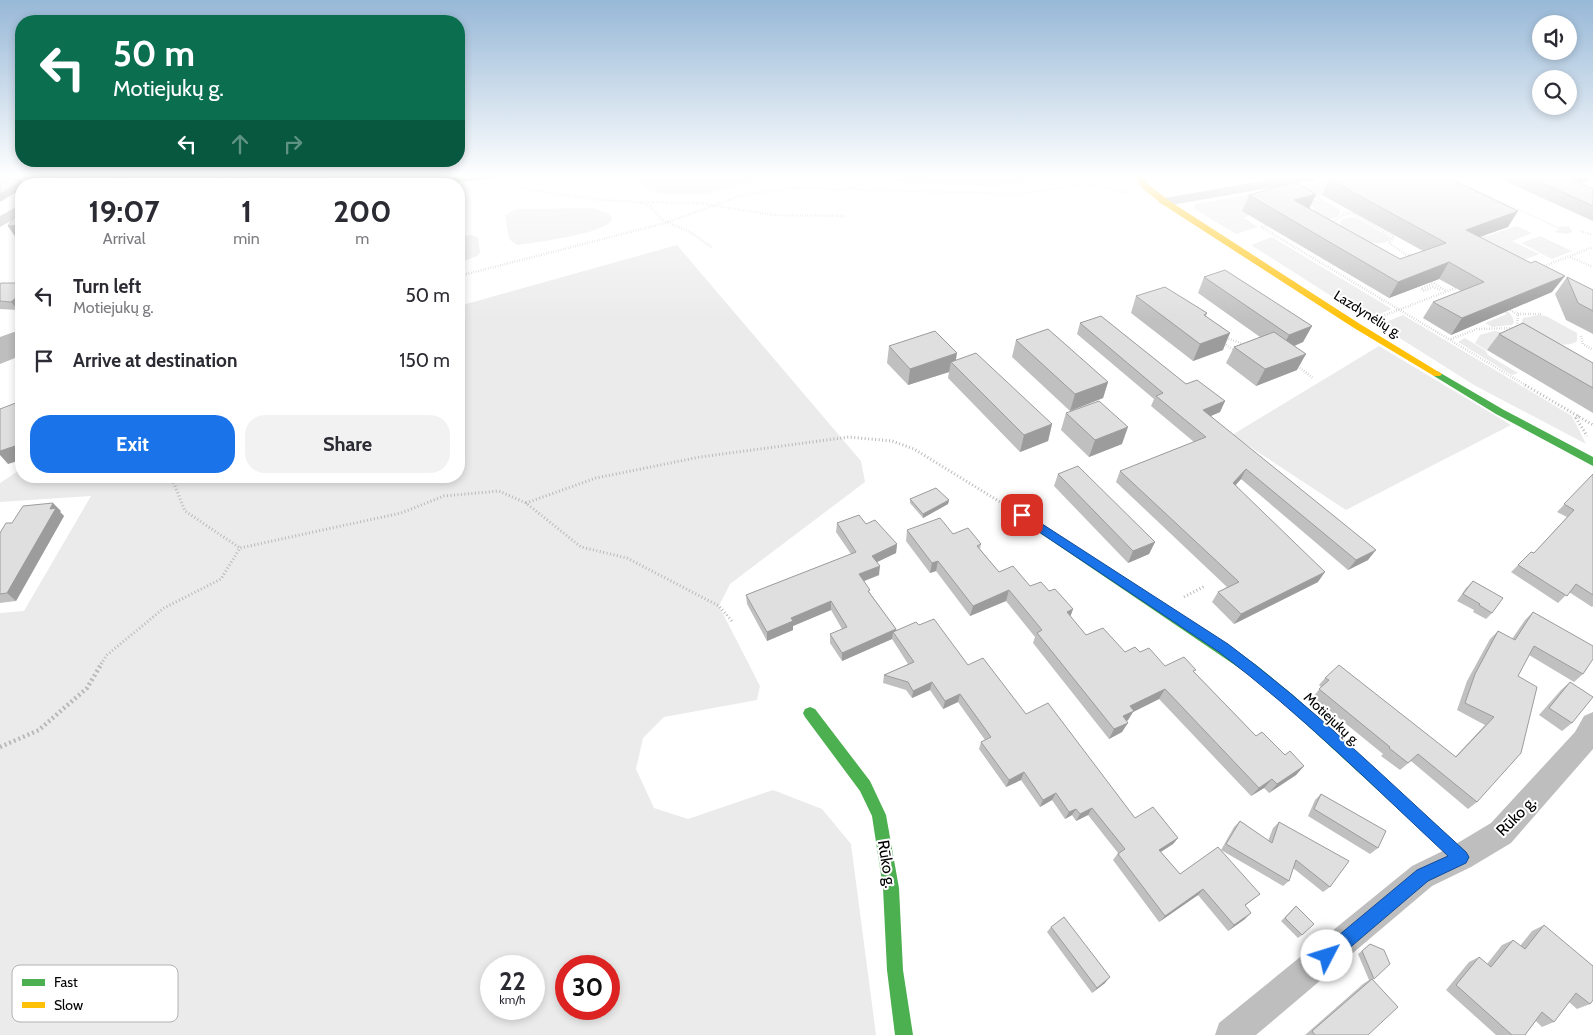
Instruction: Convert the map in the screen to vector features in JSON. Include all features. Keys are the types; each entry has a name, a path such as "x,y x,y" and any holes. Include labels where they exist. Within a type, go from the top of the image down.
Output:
{"street":[{"name":"Lazdynėlių g.","path":"1200,224 1357,326 1500,412 1593,462"},
{"name":"Motiejukų g.","path":"1022,515 1224,648 1250,668 1288,699 1461,857"},
{"name":"Rūko g.","path":"810,713 865,786 879,815 892,888 895,970 904,1035"},
{"name":"Rūko g.","path":"1232,1035 1422,876 1461,857 1502,833 1584,740 1593,724"}],"path":[{"path":"465,274 661,224"},
{"path":"669,224 689,232 713,248"},
{"path":"1269,224 1261,227 1593,425"},
{"path":"1330,224 1336,229"},
{"path":"1371,224 1394,237 1389,244 1408,255 1427,252"},
{"path":"1581,231 1593,234"},
{"path":"1540,268 1593,247"},
{"path":"1406,260 1408,255"},
{"path":"1570,256 1593,268"},
{"path":"1427,278 1446,292"},
{"path":"1433,284 1421,289 1424,291 1433,287 1446,292"},
{"path":"1399,310 1462,285"},
{"path":"1503,306 1518,314 1542,314"},
{"path":"1516,328 1518,314"},
{"path":"1451,339 1477,329 1516,328 1524,332"},
{"path":"1218,331 1224,337 1252,347"},
{"path":"1582,336 1583,344 1593,350"},
{"path":"1215,337 1239,353"},
{"path":"1290,362 1313,378"},
{"path":"1579,416 1576,418 1589,438"},
{"path":"526,503 596,478 700,457 849,437 892,441 914,449 1022,515"},
{"path":"174,483 185,511 240,548 401,513 444,496 499,491 526,503 581,547 627,558 719,606 732,621"},
{"path":"0,747 39,730 87,688 108,655 164,608 221,579 240,548"}],"shaded area":[{"path":"507,224 607,224 593,231 552,240 517,245 509,239"},
{"path":"1220,224 1254,224 1258,227 1236,234"},
{"path":"1340,224 1367,224 1392,238 1386,242 1372,243 1339,227"},
{"path":"1441,224 1464,224 1487,236 1517,226 1532,233 1512,241 1539,254 1512,265"},
{"path":"1549,224 1558,227 1569,226 1572,232 1566,234 1554,232 1559,229"},
{"path":"472,235 478,238 480,252 477,256 465,261 465,236"},
{"path":"1540,236 1572,251 1552,259 1521,243"},
{"path":"1272,237 1392,309 1369,318 1364,317 1251,245"},
{"path":"677,245 861,461 865,482 730,584 719,606 760,686 757,700 664,717 643,738 636,769 654,808 688,819 773,790 822,809 851,844 876,1035 0,1035 0,613 24,611 91,496 0,502 0,483 15,473 15,483 465,483 465,304"},
{"path":"1491,305 1508,312 1513,318 1514,322 1512,325 1492,327 1485,323 1507,314"},
{"path":"1403,315 1572,416 1586,444 1474,385 1379,325"},
{"path":"1539,315 1546,316 1577,333 1577,341 1571,344 1557,344 1536,335 1521,324 1523,318"},
{"path":"1494,331 1518,334 1517,337 1486,350 1475,343 1480,335"},
{"path":"15,332 15,358 0,364 0,337"},
{"path":"1465,338 1486,351 1488,355 1518,373 1512,375 1458,342"},
{"path":"1379,346 1511,425 1346,510 1232,435"}],"building":[{"path":"1299,224 1338,224 1400,259 1446,243 1412,224 1482,224 1466,230 1531,263 1535,261 1565,276 1462,318 1433,302 1484,282 1449,262 1398,282"},
{"path":"1225,270 1312,326 1289,335 1204,277"},
{"path":"1567,277 1593,290 1593,311 1578,303"},
{"path":"15,283 15,298 11,302 0,301 0,284"},
{"path":"1165,287 1207,313 1204,315 1230,333 1200,344 1136,296"},
{"path":"1101,316 1186,384 1197,380 1225,401 1203,410 1376,550 1356,560 1246,469 1233,483 1325,572 1241,614 1218,592 1239,582 1120,471 1206,437 1156,396 1163,393 1080,323"},
{"path":"1523,323 1593,363 1593,388 1499,334"},
{"path":"1048,329 1108,382 1075,394 1016,340"},
{"path":"935,331 957,353 910,369 889,346"},
{"path":"1274,332 1306,354 1265,369 1234,347"},
{"path":"976,353 1052,424 1024,435 951,362"},
{"path":"1099,401 1128,427 1095,440 1066,413"},
{"path":"15,403 15,446 0,451 0,409"},
{"path":"1078,466 1155,542 1133,551 1058,474"},
{"path":"1593,474 1593,595 1576,584 1567,596 1518,565 1531,552 1534,553 1574,510 1564,504"},
{"path":"936,488 949,500 923,514 910,499"},
{"path":"53,503 50,509 56,508 7,593 0,594 0,533 6,523 12,523 23,506"},
{"path":"859,515 866,524 875,520 897,544 872,556 880,566 859,574 870,590 868,591 896,629 842,653 830,634 847,627 831,601 791,618 793,621 767,632 746,595 856,552 837,523"},
{"path":"940,518 953,534 968,528 981,544 977,546 999,572 1013,566 1030,586 1041,582 1049,591 1055,589 1073,609 1067,612 1086,635 1103,628 1125,652 1135,647 1140,652 1149,648 1165,666 1184,657 1196,670 1193,671 1256,736 1262,732 1285,755 1290,751 1304,766 1277,784 1272,779 1259,788 1165,689 1130,706 1134,711 1123,716 1128,723 1114,729 1037,633 1042,630 1009,590 973,606 938,561 932,563 907,530"},
{"path":"1473,581 1503,598 1492,613 1463,594"},
{"path":"1533,612 1593,646 1593,659 1583,674 1534,646 1518,676 1537,687 1521,753 1477,802 1418,754 1408,763 1319,689 1329,680 1325,678 1339,665 1456,757 1494,717 1465,703 1475,674 1498,631 1515,640"},
{"path":"934,619 968,665 983,658 1026,714 1048,703 1135,818 1153,807 1178,838 1159,850 1180,874 1218,847 1260,894 1245,905 1251,913 1234,925 1203,889 1165,916 1118,854 1125,849 1092,808 1080,814 1076,809 1069,812 1056,793 1043,800 1024,772 1009,780 981,742 991,737 960,694 945,701 932,682 913,691 908,682 884,675 914,662 893,632 916,622 919,625"},
{"path":"1570,682 1593,697 1572,723 1549,708"},
{"path":"1321,794 1386,831 1378,848 1314,809"},
{"path":"1240,821 1272,843 1279,822 1349,861 1330,887 1296,860 1289,881 1226,844"},
{"path":"1296,906 1314,924 1302,935 1285,918"},
{"path":"1064,917 1110,977 1097,988 1051,927"},
{"path":"1544,925 1593,966 1593,1000 1590,1004 1576,993 1554,1022 1542,1012 1525,1035 1512,1035 1456,985 1479,957 1491,967 1513,940 1525,949"},
{"path":"1370,944 1384,950 1390,964 1374,979 1362,951"},
{"path":"1372,979 1398,1007 1368,1035 1315,1035 1312,1031"}],"traffic: fast":[{"path":"1437,374 1500,412 1593,462"},
{"path":"1022,515 1250,668 1288,699 1461,857"},
{"path":"810,713 865,786 879,815 891,888 895,970 904,1035"}],"traffic: slow":[{"path":"1200,224 1357,326 1437,374"}],"route":[{"path":"1022,515 1224,648 1250,668 1288,699 1461,857 1422,876 1327,956"}]}
